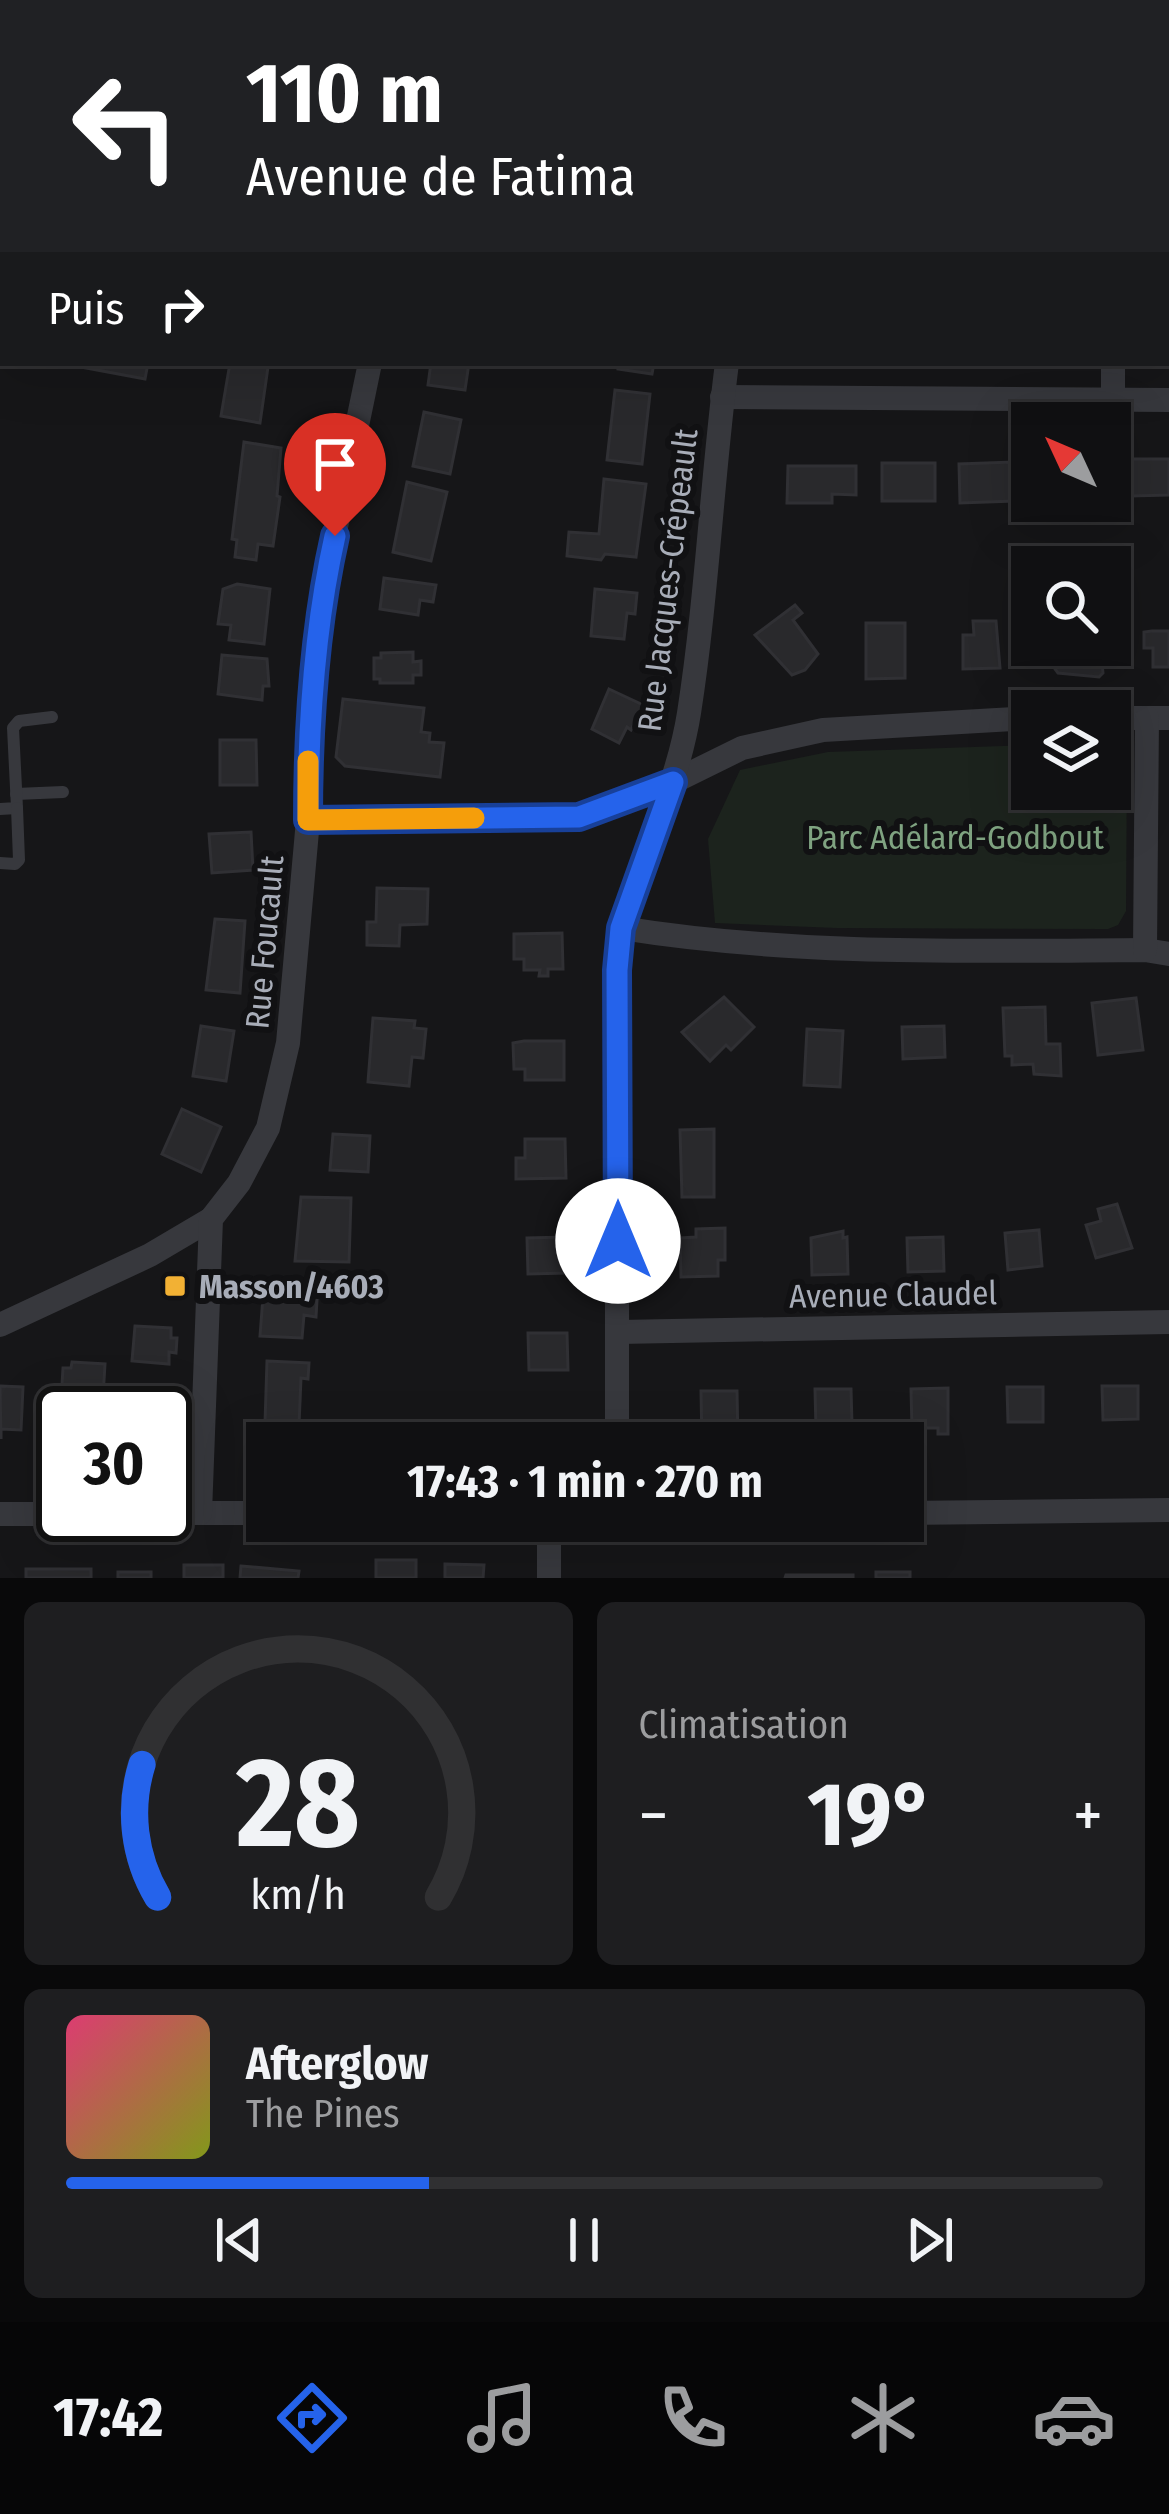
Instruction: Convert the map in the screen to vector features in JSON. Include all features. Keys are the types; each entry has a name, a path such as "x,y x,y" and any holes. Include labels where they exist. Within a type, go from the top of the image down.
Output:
{"street":[{"name":"Rue Foucault","path":"211,1219 239,1183 268,1128 288,1043 308,820 308,742 325,580 369,366"},
{"name":"Rue Jacques-Crépeault","path":"617,1422 617,970 621,928 673,782 688,714 727,366"},
{"path":"1113,366 1113,401"},
{"path":"722,397 1169,400"},
{"path":"621,928 700,941 851,951 1157,952 1158,718"},
{"path":"308,820 579,817 673,782 742,748 823,730 1011,719"},
{"path":"0,1325 149,1255 211,1219"},
{"path":"200,1513 211,1219"},
{"name":"Avenue Claudel","path":"619,1332 1169,1322"},
{"path":"924,1513 1169,1510"},
{"path":"192,1513 246,1513"},
{"path":"0,1514 36,1514"},
{"path":"549,1542 549,1578"}],"lane":[{"path":"0,863 19,860 13,728 20,722 52,717"},
{"path":"0,809 63,792"}],"green space":[{"name":"Parc Adélard-Godbout","path":"1011,746 1011,810 1127,810 1126,911 1118,925 1108,929 715,923 708,839 740,770 828,752"}],"building":[{"path":"81,366 147,366 145,379"},
{"path":"229,366 268,367 260,423 221,416"},
{"path":"431,366 469,366 465,390 428,385"},
{"path":"618,366 653,366 652,374"},
{"path":"615,390 650,394 642,464 607,460"},
{"path":"424,412 461,420 450,474 413,466"},
{"path":"244,442 281,448 273,546 258,544 256,560 235,557 237,540 232,539"},
{"path":"1131,459 1169,459 1169,495 1131,496"},
{"path":"1011,462 1011,501 960,503 959,464"},
{"path":"882,463 935,463 935,501 882,501"},
{"path":"788,466 856,466 856,495 832,494 832,503 787,503"},
{"path":"604,479 646,484 636,557 567,556 569,532 599,534"},
{"path":"407,482 447,492 431,561 393,552"},
{"path":"384,578 436,585 433,602 420,600 418,615 380,609"},
{"path":"237,584 270,589 264,644 229,640 231,625 218,624 223,589"},
{"path":"595,589 637,593 635,614 627,613 624,639 591,636"},
{"path":"795,605 802,613 793,620 818,654 805,670 792,675 755,635"},
{"path":"973,621 996,621 1000,668 963,669 963,635 974,635"},
{"path":"866,623 905,623 905,678 866,679"},
{"path":"1169,631 1169,667 1153,667 1153,648 1144,648 1144,632"},
{"path":"413,652 413,662 421,661 421,675 413,675 413,683 374,679 374,658 381,658 381,653"},
{"path":"222,655 267,659 269,686 263,686 262,700 218,694"},
{"path":"1102,666 1103,673 1099,677 1055,669"},
{"path":"609,689 643,705 619,743 592,729"},
{"path":"343,699 424,708 421,732 430,733 429,742 444,743 440,777 345,766 336,757"},
{"path":"220,740 256,740 257,785 220,785"},
{"path":"251,832 253,870 212,873 209,834"},
{"path":"377,888 428,889 427,924 400,925 399,946 367,945 367,922 376,922"},
{"path":"215,919 245,921 240,993 206,990"},
{"path":"562,933 563,969 548,969 548,976 539,976 540,970 524,970 524,959 514,959 514,934"},
{"path":"724,997 754,1027 731,1050 726,1045 710,1061 682,1032"},
{"path":"1136,998 1143,1050 1098,1055 1092,1003"},
{"path":"1045,1007 1046,1044 1060,1044 1061,1076 1034,1074 1033,1064 1012,1065 1012,1056 1005,1056 1003,1008"},
{"path":"373,1018 415,1021 414,1028 426,1029 423,1058 412,1057 409,1086 368,1082"},
{"path":"201,1026 234,1031 226,1081 193,1076"},
{"path":"944,1026 945,1057 903,1059 902,1027"},
{"path":"807,1029 843,1031 840,1087 804,1085"},
{"path":"564,1041 564,1080 525,1080 525,1069 514,1069 513,1043"},
{"path":"182,1109 221,1127 201,1172 162,1154"},
{"path":"714,1129 714,1197 682,1197 680,1130"},
{"path":"333,1134 370,1136 368,1172 330,1170"},
{"path":"525,1139 565,1139 566,1178 516,1179 516,1158 525,1158"},
{"path":"301,1197 351,1198 349,1262 295,1261"},
{"path":"1117,1204 1132,1248 1096,1258 1086,1225 1101,1221 1098,1209"},
{"path":"725,1228 725,1260 718,1260 718,1276 681,1277 680,1238 696,1237 696,1229"},
{"path":"1039,1230 1042,1266 1008,1270 1005,1233"},
{"path":"843,1231 848,1274 812,1275 811,1238"},
{"path":"566,1237 567,1273 528,1274 527,1238"},
{"path":"943,1237 944,1271 908,1272 907,1238"},
{"path":"263,1297 317,1300 316,1317 304,1315 302,1338 260,1336"},
{"path":"135,1326 171,1328 171,1338 177,1338 169,1364 132,1361"},
{"path":"528,1333 567,1333 568,1370 529,1370"},
{"path":"267,1361 309,1363 308,1379 301,1378 299,1422 265,1422"},
{"path":"72,1362 105,1364 104,1386 62,1385 63,1368 71,1368"},
{"path":"0,1386 23,1387 21,1430 1,1429 1,1439"},
{"path":"1102,1386 1138,1386 1138,1419 1103,1420"},
{"path":"1007,1387 1043,1387 1043,1422 1008,1422"},
{"path":"948,1388 948,1434 924,1428 924,1422 912,1422 911,1389"},
{"path":"815,1389 851,1389 852,1422 816,1422"},
{"path":"701,1391 737,1391 738,1422 702,1422"},
{"path":"376,1560 416,1560 416,1578 376,1578"},
{"path":"445,1564 484,1565 483,1578 445,1578"},
{"path":"184,1565 223,1565 223,1578 184,1578"},
{"path":"241,1566 299,1571 298,1578 240,1578"},
{"path":"26,1569 91,1569 91,1578 26,1578"},
{"path":"118,1572 151,1572 151,1578 118,1578"},
{"path":"876,1572 910,1572 910,1578 876,1578"},
{"path":"853,1575 853,1578 785,1578"}],"slow traffic":[{"path":"308,761 308,820 474,818"}],"place":[{"name":"Masson/4603","path":"175,1286"}],"route":[{"path":"335,536 325,580 308,742 308,820 579,817 673,782 621,928 618,1241"}]}
